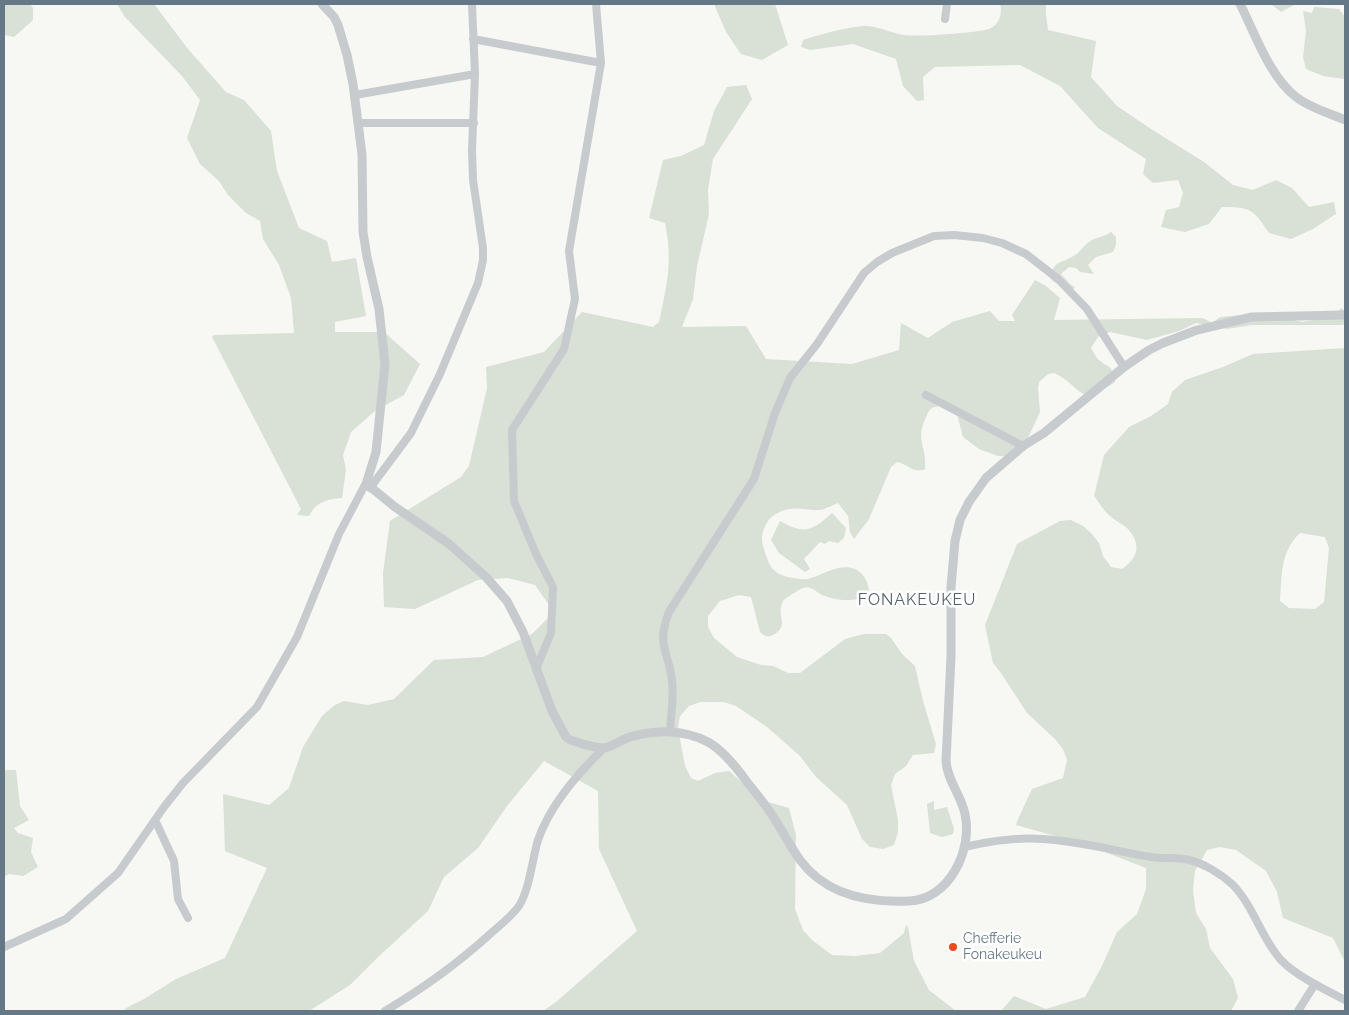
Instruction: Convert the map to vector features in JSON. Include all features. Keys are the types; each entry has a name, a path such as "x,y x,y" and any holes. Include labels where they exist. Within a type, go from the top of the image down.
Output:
{"street":[{"path":"322,4 334,17 338,25 347,55 355,95 362,154 363,232 366,257 379,309 385,364 376,452 368,484"},
{"path":"4,948 61,922 118,873 155,820 192,773 249,716 263,699 297,637 339,534 368,484 402,447 411,433 440,374 478,283 483,260 473,180 475,74 472,4"},
{"path":"536,669 551,633 553,587 536,554 514,500 512,430 564,349 575,299 569,251 601,62 596,4"},
{"path":"945,19 947,4"},
{"path":"1240,4 1268,60 1289,90 1305,103 1345,120"},
{"path":"473,39 601,62"},
{"path":"355,95 475,74"},
{"path":"359,123 474,124"},
{"path":"670,732 673,696 672,679 662,635 670,612 754,480 775,413 790,378 817,344 870,267 892,253 934,236 969,236 1002,243 1026,254 1057,278 1087,309 1124,367"},
{"path":"385,1011 465,956 515,910 524,895 538,840 552,811 562,796 604,748 635,735 670,732 698,738 720,750 740,772 767,808 801,861 812,874 819,880 847,895 877,901 898,902 921,900 936,892 952,876 964,847 965,813 948,772 946,761 951,657 951,587 955,541 960,520 977,490 995,470 1022,446 1044,433 1124,367 1149,350 1177,337 1237,320 1269,316 1345,315"},
{"path":"926,395 1022,446"},
{"path":"368,484 448,543 486,577 508,601 516,615 552,711 566,738 604,748"},
{"path":"155,820 174,861 178,899 188,918"},
{"path":"964,847 1010,840 1042,839 1112,849 1162,859 1191,860 1199,863 1234,886 1253,912 1271,946 1282,960 1315,984 1345,1000"},
{"path":"1298,1011 1315,984"}],"shaded area":[{"path":"4,4 30,4 33,8 33,20 14,37 4,35"},
{"path":"117,4 154,4 188,49 226,92 244,100 271,131 277,171 299,228 327,241 332,262 356,258 366,316 335,322 335,332 384,332 420,364 404,395 375,411 351,432 343,455 346,470 342,498 322,502 315,507 309,516 297,515 301,509 212,337 214,335 294,333 291,298 279,265 263,239 260,221 246,213 228,195 219,181 200,164 187,138 200,100 182,76 125,17"},
{"path":"714,4 775,4 788,45 762,60 741,54 726,32"},
{"path":"1000,4 1046,4 1048,30 1096,41 1091,77 1117,106 1204,162 1233,185 1253,190 1276,180 1292,188 1309,207 1334,202 1336,214 1313,229 1291,239 1269,233 1255,214 1239,208 1222,207 1209,224 1185,232 1161,227 1166,210 1179,207 1183,193 1178,180 1153,183 1143,174 1146,159 1098,128 1060,86 1020,65 935,67 923,77 924,100 917,101 903,86 896,59 853,44 810,50 801,47 803,40 863,26 904,35 947,34 989,29 998,22"},
{"path":"1271,4 1296,4 1281,12"},
{"path":"1314,7 1339,9 1345,17 1345,79 1323,76 1306,69 1303,57 1306,31 1303,11 1312,13"},
{"path":"746,85 752,99 713,159 708,190 709,214 697,266 693,299 682,327 746,326 766,359 852,364 899,350 901,323 928,338 952,322 990,311 999,321 1015,321 1012,315 1035,280 1046,286 1060,298 1054,320 1203,318 1212,323 1220,317 1261,313 1303,322 1328,317 1342,308 1345,312 1345,324 1342,325 1252,325 1227,329 1196,323 1179,331 1147,340 1110,332 1098,337 1091,348 1098,359 1110,367 1115,382 1102,390 1087,395 1054,373 1048,374 1039,382 1040,412 1026,442 1005,456 998,456 979,449 963,437 955,407 940,406 932,408 921,431 925,469 914,470 897,462 891,467 869,519 854,539 850,532 848,516 838,503 820,510 788,509 782,511 771,518 764,529 762,536 763,547 769,564 776,572 789,577 807,579 838,568 855,569 864,576 869,594 858,599 838,599 820,594 810,588 803,588 783,601 781,606 781,628 769,636 760,632 751,597 739,595 720,601 708,616 708,627 714,638 737,657 761,665 773,666 788,673 800,673 845,639 864,634 886,634 902,654 915,666 936,744 934,753 913,755 906,766 895,774 891,785 898,820 898,832 894,845 883,849 870,847 862,839 847,805 816,777 800,756 767,727 736,706 724,702 700,702 689,706 680,716 678,728 685,766 691,778 698,781 715,773 729,771 759,797 768,802 789,808 796,835 795,909 803,930 812,940 832,955 855,956 880,953 904,933 906,925 908,927 914,961 929,990 956,1011 543,1011 556,1002 637,931 599,849 598,791 544,761 507,806 478,848 444,877 428,911 350,985 309,1011 124,1011 126,1008 176,979 225,958 267,868 225,851 223,794 269,805 289,788 303,747 322,716 335,705 344,701 368,705 394,699 434,660 483,657 532,634 554,612 535,585 508,578 478,580 415,609 384,607 383,573 390,521 461,477 469,466 487,388 486,367 544,352 582,312 653,327 659,322 668,273 669,249 665,223 649,218 663,160 681,156 704,145 714,111 727,87"},
{"path":"1111,232 1116,237 1116,245 1113,252 1096,257 1088,265 1094,274 1080,272 1076,268 1069,267 1061,274 1075,287 1073,290 1054,282 1050,278 1056,265 1075,255 1092,240"},
{"path":"1345,348 1345,962 1333,938 1283,918 1277,892 1266,871 1236,850 1220,847 1207,850 1195,871 1193,890 1196,913 1206,929 1210,948 1233,979 1238,998 1231,1011 1001,1011 1014,996 1046,1009 1085,997 1102,966 1117,932 1137,914 1146,889 1146,868 1084,844 1016,825 1032,789 1063,778 1067,760 1063,749 1027,713 993,663 985,625 1017,544 1060,521 1071,520 1083,526 1091,533 1099,543 1103,556 1111,567 1122,569 1132,560 1136,551 1135,540 1128,529 1107,513 1094,496 1104,455 1129,427 1151,416 1168,404 1172,392 1185,380 1253,354","holes":["1300,533 1325,537 1329,548 1324,602 1315,609 1289,608 1280,601 1283,564 1293,540"]},
{"path":"832,513 846,528 844,538 838,543 829,541 825,544 820,542 804,559 810,569 805,572 779,553 771,540 780,521 796,528 808,529 819,524"},
{"path":"4,770 16,770 20,806 29,820 14,828 18,833 33,838 31,852 38,867 23,876 9,874 4,877"},
{"path":"934,801 934,810 947,807 954,829 953,834 942,837 930,833 927,804"}],"place":[{"name":"Chefferie Fonakeukeu","path":"953,947"}],"district":[{"name":"FONAKEUKEU","path":"917,600"}]}
